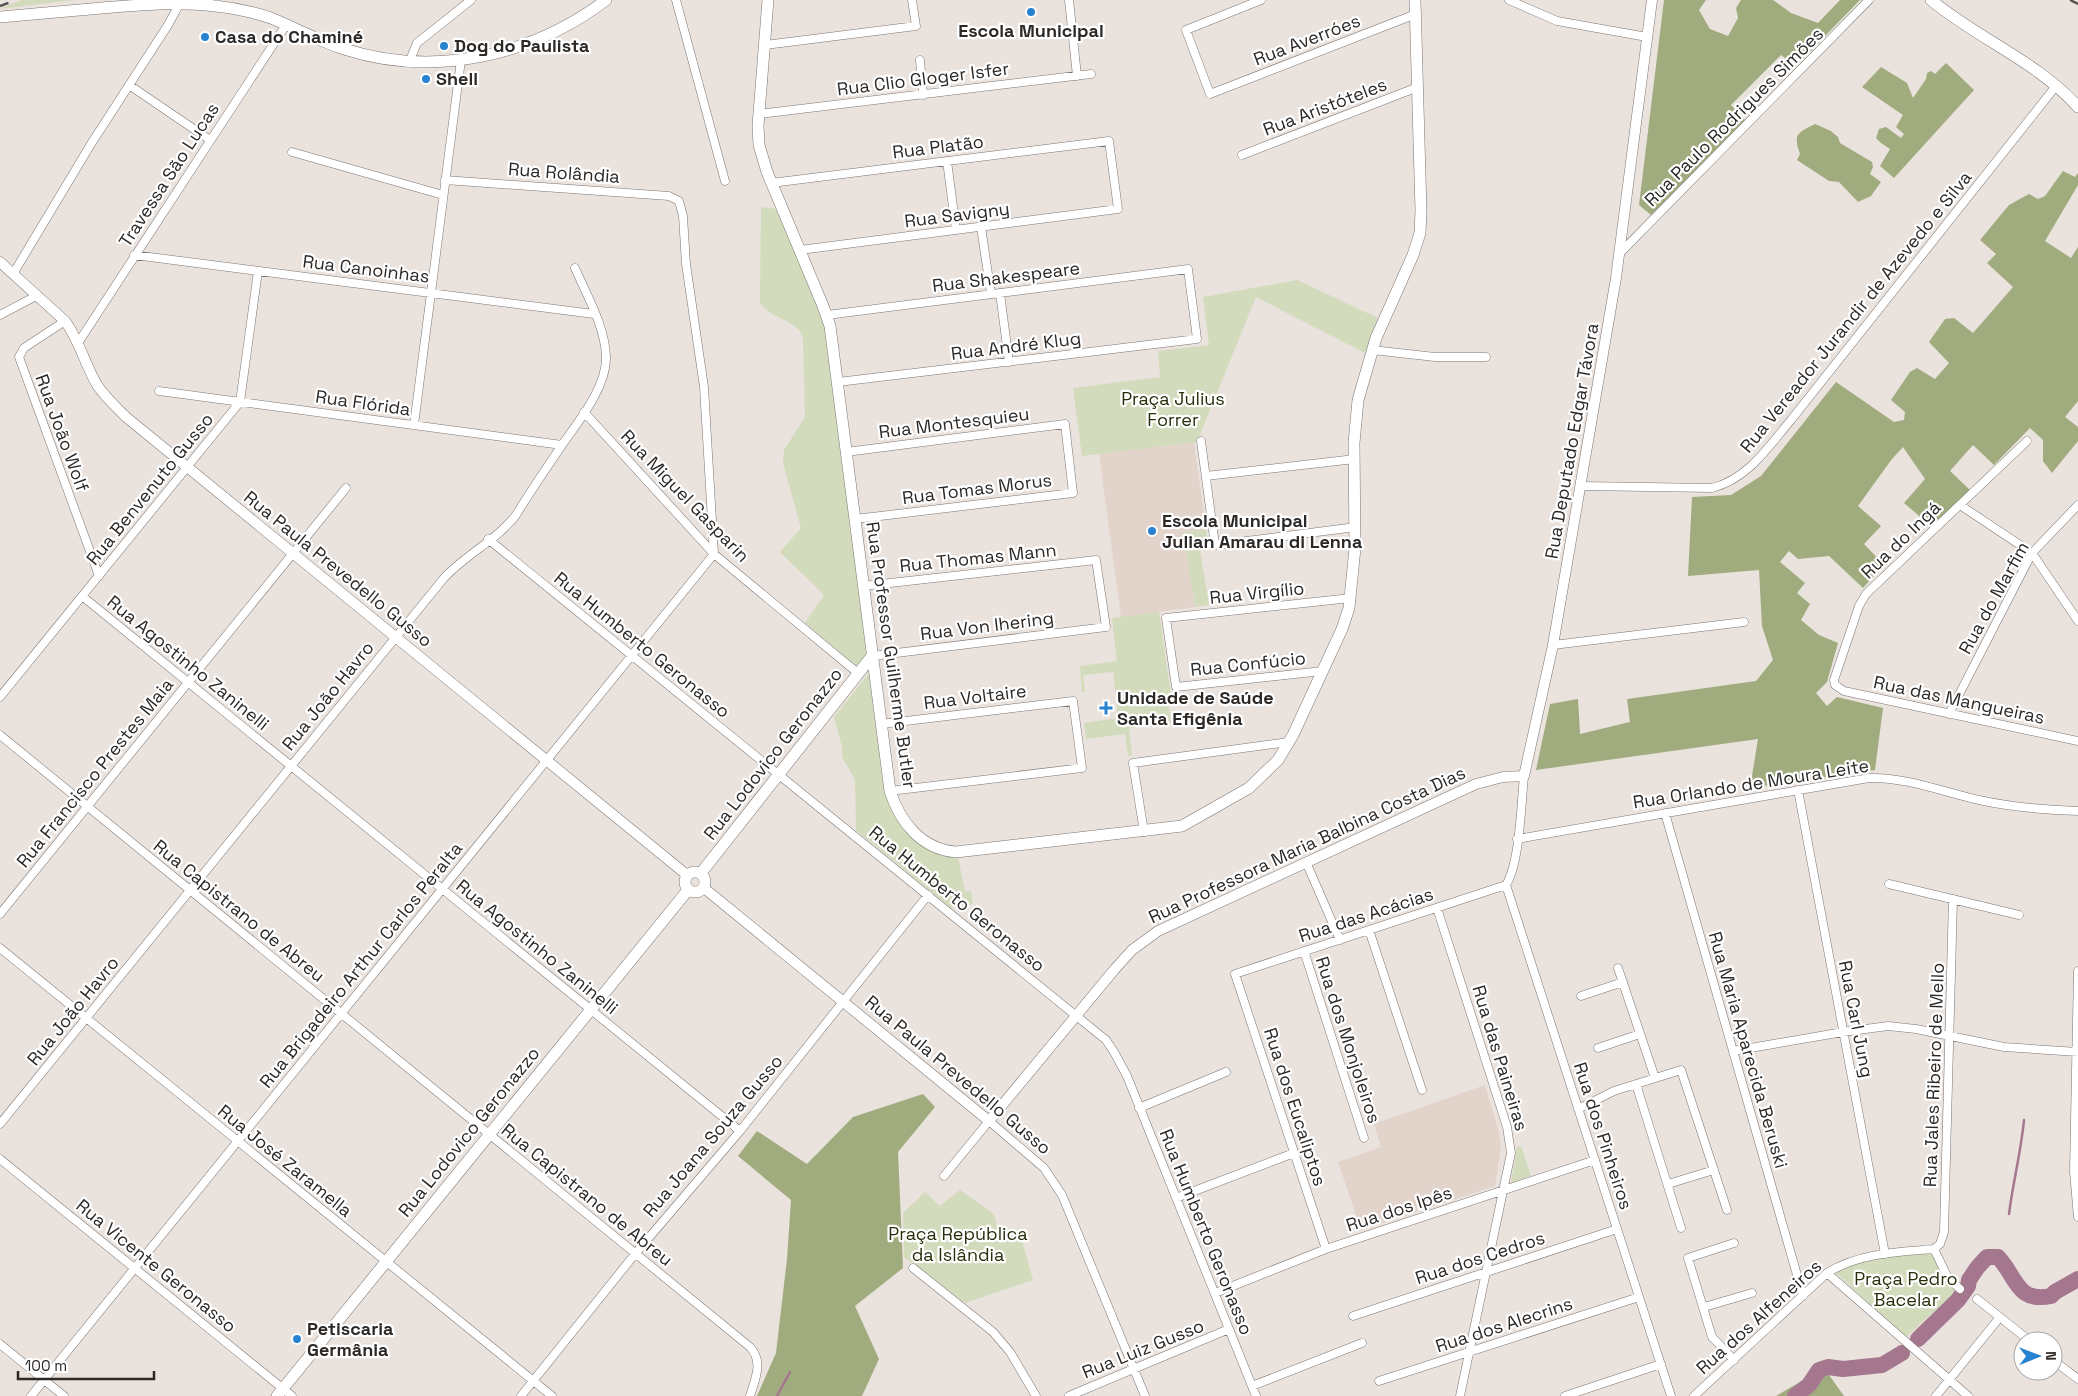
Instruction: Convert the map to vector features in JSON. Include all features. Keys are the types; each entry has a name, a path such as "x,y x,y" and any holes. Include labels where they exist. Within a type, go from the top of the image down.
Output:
{"main road":[{"path":"0,17 180,3 235,9 286,25 345,50 410,60 461,60 494,54 542,38 581,18 606,0"},
{"name":"Rua Professor Guilherme Butler","path":"768,0 759,114 759,145 771,184 827,315 838,382 890,791 897,810 906,825 925,841 947,851 966,852 1182,826 1249,788 1269,771 1289,742 1346,620 1351,598 1356,527 1356,415 1363,379 1372,350 1414,255 1420,233 1415,0"},
{"path":"1931,0 1962,24 2026,64 2056,86 2078,107"},
{"name":"Rua Lodovico Geronazzo","path":"701,873 872,656"},
{"path":"695,871 701,873 705,878 704,888 698,892 688,890 684,881 687,875 695,871"},
{"name":"Rua Lodovico Geronazzo","path":"284,1394 386,1262 688,890"}],"street":[{"path":"410,60 417,42 470,0"},
{"path":"676,0 725,181"},
{"path":"764,45 916,26 912,0"},
{"path":"1069,0 1077,76"},
{"name":"Rua Averróes","path":"1262,0 1186,30 1210,94 1416,14"},
{"path":"1509,0 1557,21 1647,36"},
{"name":"Rua Deputado Edgar Távora","path":"1506,885 1512,869 1524,776 1553,645 1581,486 1619,254 1652,0"},
{"name":"Rua Paulo Rodrigues Simões","path":"1619,254 1869,0"},
{"path":"14,274 71,176 168,25 180,3"},
{"name":"Travessa São Lucas","path":"78,343 286,25"},
{"path":"414,425 461,60"},
{"path":"920,60 923,95"},
{"name":"Rua Clio Gloger Isfer","path":"759,114 1092,74"},
{"path":"129,85 210,140"},
{"name":"Rua Vereador Jurandir de Azevedo e Silva","path":"1581,486 1712,488 1724,485 1746,471 1791,420 2056,86"},
{"name":"Rua Aristóteles","path":"1242,155 1418,87"},
{"name":"Rua Platão","path":"771,184 1109,141 1118,209"},
{"path":"292,152 444,195"},
{"path":"946,161 956,230"},
{"name":"Rua Rolândia","path":"446,180 669,196 679,201 683,216 686,264 703,370 714,554"},
{"name":"Rua Savigny","path":"800,250 1118,209"},
{"path":"982,227 991,294"},
{"name":"Rua Canoinhas","path":"134,255 594,314"},
{"name":"Rua Paula Prevedello Gusso","path":"0,262 65,320 78,343 96,383 103,394 126,417 687,875"},
{"name":"Rua João Havro","path":"0,1124 450,571 511,522 584,412 601,382 606,359 603,335 575,268"},
{"name":"Rua Shakespeare","path":"827,315 1188,269 1197,339"},
{"path":"240,402 258,271"},
{"path":"1000,293 1009,362"},
{"path":"0,315 38,295"},
{"name":"Rua João Wolf","path":"65,320 24,348 19,357 99,576"},
{"name":"Rua André Klug","path":"838,382 1197,339"},
{"path":"1372,350 1435,356 1486,357"},
{"name":"Rua Flórida","path":"159,391 562,445"},
{"name":"Rua Benvenuto Gusso","path":"0,698 240,402"},
{"name":"Rua Miguel Gasparin","path":"584,412 714,554 859,674"},
{"name":"Rua Montesquieu","path":"846,452 1065,424 1073,493"},
{"path":"1201,441 1216,545 1356,527"},
{"name":"Rua do Ingá","path":"1834,685 1835,674 1859,606 1866,594 2027,441"},
{"path":"1206,476 1355,459"},
{"name":"Rua Francisco Prestes Maia","path":"0,914 346,488"},
{"name":"Rua Tomas Morus","path":"855,519 1073,493"},
{"path":"1960,505 2032,553 2078,621"},
{"name":"Rua do Marfim","path":"1948,714 2032,553 2078,505"},
{"name":"Rua Humberto Geronasso","path":"488,539 1106,1040 1114,1052 1139,1108 1256,1396"},
{"name":"Rua Brigadeiro Arthur Carlos Peralta","path":"31,1396 714,554"},
{"name":"Rua Thomas Mann","path":"863,586 1096,560 1106,627"},
{"name":"Rua Agostinho Zaninelli","path":"82,596 740,1131"},
{"name":"Rua Virgílio","path":"1176,687 1166,618 1351,598"},
{"path":"1553,645 1744,622"},
{"name":"Rua Von Ihering","path":"872,656 1106,627"},
{"name":"Rua Confúcio","path":"1176,687 1323,672"},
{"name":"Rua das Mangueiras","path":"1834,685 1844,691 2078,741"},
{"name":"Rua Voltaire","path":"881,724 1073,700 1082,768 890,791"},
{"name":"Rua Capistrano de Abreu","path":"0,735 750,1347 758,1359 757,1372 750,1396"},
{"path":"1144,832 1133,763 1289,742"},
{"name":"Rua Professora Maria Balbina Costa Dias","path":"944,1176 1123,959 1146,939 1158,931 1476,784 1503,777 1524,776"},
{"name":"Rua Orlando de Moura Leite","path":"1517,839 1863,779 1880,778 1998,804 2044,810 2078,811"},
{"name":"Rua Carl Jung","path":"1798,790 1885,1254"},
{"name":"Rua Maria Aparecida Beruski","path":"1665,813 1803,1296"},
{"path":"1306,862 1340,940"},
{"path":"1889,884 2019,915"},
{"name":"Rua das Acácias","path":"1236,974 1506,885"},
{"name":"Rua dos Pinheiros","path":"1506,885 1671,1396"},
{"name":"Rua Paula Prevedello Gusso","path":"704,888 1032,1156 1054,1180 1062,1195 1145,1396"},
{"name":"Rua Joana Souza Gusso","path":"521,1396 635,1254 740,1131 928,895"},
{"name":"Rua Jales Ribeiro de Mello","path":"1934,1248 1940,1244 1944,1232 1954,899"},
{"name":"Rua das Paineiras","path":"1437,908 1509,1133 1511,1152 1460,1396"},
{"path":"1369,930 1422,1090"},
{"name":"Rua José Zaramella","path":"0,948 552,1396"},
{"name":"Rua dos Monjoleiros","path":"1304,952 1364,1138"},
{"path":"1618,968 1655,1078"},
{"path":"2078,971 2074,1172 2078,1217"},
{"name":"Rua dos Eucaliptos","path":"1236,974 1326,1249"},
{"path":"1581,996 1623,982"},
{"path":"1733,1051 1843,1032 1902,1027 2004,1048 2077,1052"},
{"path":"1598,1048 1640,1034"},
{"path":"1578,1109 1614,1091 1681,1070 1727,1210"},
{"path":"1139,1108 1226,1072"},
{"path":"1636,1084 1681,1228"},
{"path":"1176,1198 1294,1153"},
{"name":"Rua Vicente Geronasso","path":"0,1159 135,1268 284,1394"},
{"name":"Rua dos Ipês","path":"1215,1293 1326,1249 1595,1160"},
{"path":"1668,1184 1714,1170"},
{"name":"Rua dos Cedros","path":"1353,1316 1617,1229"},
{"path":"1734,1243 1688,1258 1712,1337 1734,1360"},
{"path":"1934,1248 1948,1278 1960,1289"},
{"name":"Rua dos Alfeneiros","path":"1694,1396 1827,1273 1852,1261 1885,1254 1934,1248"},
{"path":"913,1268 993,1332 1010,1352 1036,1396"},
{"path":"1827,1273 1968,1396"},
{"path":"1704,1308 1752,1293"},
{"name":"Rua dos Alecrins","path":"1379,1381 1639,1297"},
{"path":"1977,1299 2017,1331"},
{"path":"1936,1396 2000,1318"},
{"name":"Rua Luiz Gusso","path":"1069,1396 1229,1329"},
{"path":"1252,1386 1362,1343"},
{"path":"0,1344 64,1396"},
{"path":"1565,1396 1660,1364"},
{"path":"2063,1368 2078,1379"}],"shaded area":[{"name":"Escola Municipal Julian Amarau di Lenna","path":"1194,442 1206,529 1183,533 1195,607 1121,617 1099,454"},
{"path":"1485,1085 1499,1132 1501,1147 1495,1186 1361,1230 1338,1162 1381,1147 1374,1124"}],"green space":[{"path":"21,0 73,0 0,9"},
{"path":"1664,0 1706,0 1699,10 1710,29 1728,36 1738,18 1736,8 1741,0 1773,0 1791,13 1818,23 1840,0 1860,0 1796,66 1781,55 1731,105 1745,120 1651,215 1639,205"},
{"path":"1946,63 1974,90 1894,178 1880,166 1890,149 1876,138 1879,129 1886,127 1901,138 1904,134 1896,127 1903,115 1862,87 1881,67 1907,83 1913,98 1926,79 1927,73 1931,71 1935,74"},
{"path":"1815,124 1831,131 1838,137 1840,143 1872,162 1873,167 1870,174 1881,182 1871,196 1858,202 1839,182 1829,181 1797,160 1800,154 1797,142 1798,135"},
{"path":"2063,171 2075,177 2078,173 2078,185 2045,241 2071,258 2078,247 2078,401 2065,417 2078,427 2078,441 2052,473 2043,461 2043,440 2030,428 1994,465 1973,445 1950,471 1970,490 1931,526 1904,503 1925,479 1903,447 1858,506 1881,526 1864,544 1884,565 1863,588 1829,556 1798,559 1789,551 1780,562 1805,583 1797,593 1810,604 1801,620 1819,635 1838,643 1827,682 1816,693 1827,706 1837,697 1883,708 1875,770 1750,788 1758,739 1536,770 1550,704 1578,699 1580,734 1630,722 1627,699 1756,681 1773,660 1762,626 1759,570 1688,576 1692,497 1731,495 1761,476 1836,382 1894,422 1904,420 1905,412 1891,400 1910,372 1917,368 1935,379 1949,363 1929,342 1945,319 1954,318 1973,333 2013,287 1987,263 1996,254 1980,240 2009,205 2029,194 2038,199 2045,196"},
{"path":"761,207 776,209 819,310 826,332 868,653 858,667 805,623 824,595 780,552 801,528 783,463 784,450 805,417 803,337 795,326 770,313 760,303"},
{"name":"Praça Julius Forrer","path":"1297,280 1378,318 1365,353 1256,297 1197,442 1082,456 1073,388 1160,377 1158,351 1209,345 1203,297"},
{"path":"1206,529 1208,549 1200,551 1209,605 1195,607 1183,533"},
{"path":"1159,612 1171,695 1167,696 1171,723 1129,728 1132,755 1128,756 1125,734 1086,739 1084,723 1118,718 1113,672 1083,675 1085,692 1082,692 1080,666 1117,661 1112,618"},
{"path":"869,673 884,786 893,812 908,834 919,843 937,854 958,858 965,891 971,891 973,904 951,908 856,830 855,780 842,757 842,747 834,717"},
{"path":"923,1094 935,1107 898,1152 903,1268 855,1306 879,1359 862,1396 757,1396 776,1353 787,1259 791,1200 738,1156 757,1131 807,1164 853,1117"},
{"path":"1521,1146 1531,1176 1511,1183 1517,1147"},
{"name":"Praça República da Islândia","path":"960,1190 994,1214 1000,1243 1021,1237 1033,1280 965,1303 904,1257 903,1213 925,1192 940,1206"},
{"name":"Praça Pedro Bacelar","path":"1933,1251 1957,1291 1906,1337 1836,1273 1870,1259"},
{"path":"1824,1368 1844,1396 1776,1396"}],"waterway":[{"path":"2009,1214 2024,1120"},
{"path":"1998,1257 1999,1253"},
{"path":"1918,1339 1958,1300 1977,1268 1987,1257 1998,1257 2018,1287 2031,1296 2051,1296 2078,1279"},
{"path":"1795,1396 1809,1385 1819,1370 1828,1367 1843,1369 1882,1365 1902,1353"},
{"path":"777,1396 790,1372"}],"railway":[{"path":"0,6 16,0"},
{"path":"2070,0 2078,4"}],"place":[{"name":"Escola Municipal","path":"1031,12"},
{"name":"Casa do Chaminé","path":"205,37"},
{"name":"Dog do Paulista","path":"444,46"},
{"name":"Shell","path":"426,79"},
{"name":"Escola Municipal Julian Amarau di Lenna","path":"1152,531"},
{"name":"Unidade de Saúde Santa Efigênia","path":"1106,708"},
{"name":"Petiscaria Germânia","path":"297,1339"}]}
